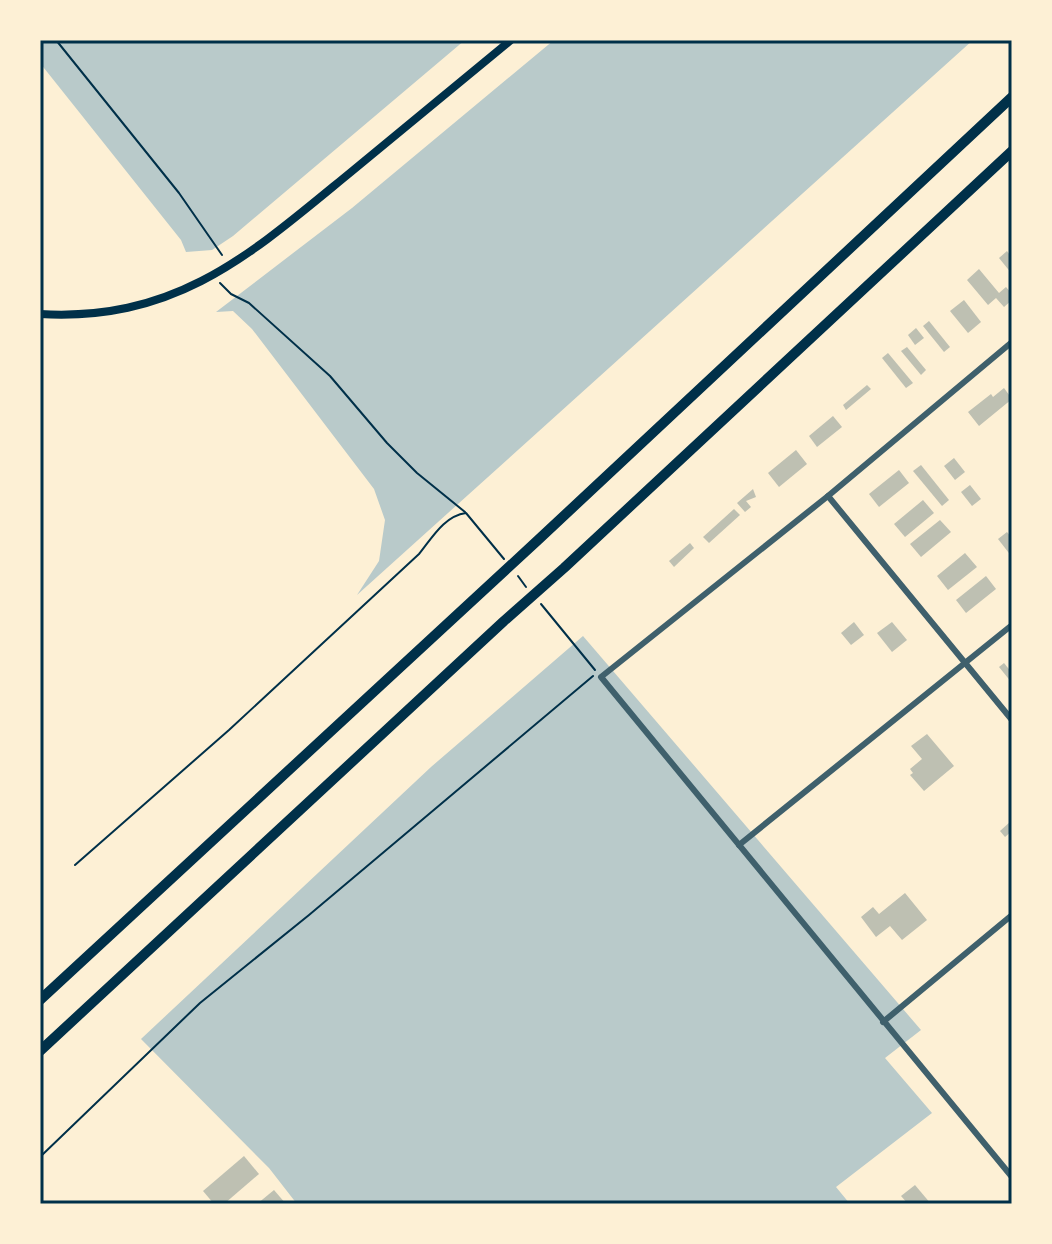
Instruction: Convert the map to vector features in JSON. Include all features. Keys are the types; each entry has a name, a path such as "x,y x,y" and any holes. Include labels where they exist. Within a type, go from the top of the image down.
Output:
{"highway":[{"path":"40,1000 1012,97"},
{"path":"40,1051 1012,151"}],"main road":[{"path":"40,314 92,314 128,309 161,300 214,276 279,230 511,40"}],"street":[{"path":"1012,342 828,496 601,677 1012,1177"},
{"path":"828,496 1012,720"},
{"path":"739,845 1012,625"},
{"path":"883,1022 1012,915"}],"path":[{"path":"56,40 203,225 229,266"},
{"path":"214,276 231,294 249,303 330,376 407,463 466,513 504,560"},
{"path":"75,865 229,730 419,554 443,524 455,515 466,513"},
{"path":"40,1157 200,1003 597,672 514,571"}],"shaded area":[{"path":"40,40 465,40 233,236 212,250 186,252 181,240 40,63"},
{"path":"554,40 973,40 357,595 379,561 385,520 374,489 252,329 233,311 216,312 352,208"},
{"path":"583,636 921,1030 885,1058 932,1113 836,1187 850,1204 297,1204 269,1168 141,1039 431,767"}],"building":[{"path":"1007,251 1012,258 1012,274 999,258"},
{"path":"979,269 999,293 1006,287 1012,294 1012,300 1004,307 996,298 988,305 967,280"},
{"path":"964,300 981,322 968,333 950,311"},
{"path":"929,321 950,347 944,352 923,326"},
{"path":"916,328 924,338 915,345 908,335"},
{"path":"907,347 926,370 921,375 901,351"},
{"path":"888,353 913,383 906,388 882,358"},
{"path":"867,385 871,389 846,410 843,405"},
{"path":"1004,388 1012,399 979,426 968,412"},
{"path":"833,416 842,427 817,447 809,436"},
{"path":"796,450 807,464 779,487 768,473"},
{"path":"954,458 965,472 955,480 944,466"},
{"path":"921,465 949,500 942,506 913,471"},
{"path":"899,470 909,483 879,507 869,494"},
{"path":"970,485 981,499 972,506 961,492"},
{"path":"753,489 756,497 746,501 751,507 745,512 737,503"},
{"path":"923,500 934,513 905,537 894,524"},
{"path":"734,509 740,515 709,543 703,537"},
{"path":"940,520 951,532 921,557 910,544"},
{"path":"1007,532 1012,538 1012,557 998,539"},
{"path":"690,543 694,548 674,567 669,561"},
{"path":"965,553 977,567 948,590 937,576"},
{"path":"986,576 996,589 966,613 956,600"},
{"path":"854,622 864,635 851,645 841,633"},
{"path":"892,622 907,640 892,652 877,633"},
{"path":"1004,663 1012,673 1012,683 999,667"},
{"path":"927,734 954,766 924,791 910,775 913,773 910,769 922,759 911,746"},
{"path":"1011,821 1012,831 1005,837 1000,831"},
{"path":"905,893 927,920 902,940 890,926 876,937 861,917 873,907 879,914"},
{"path":"244,1156 259,1174 224,1204 214,1204 203,1191"},
{"path":"915,1185 931,1204 908,1204 901,1196"},
{"path":"274,1190 286,1204 257,1204"}]}
